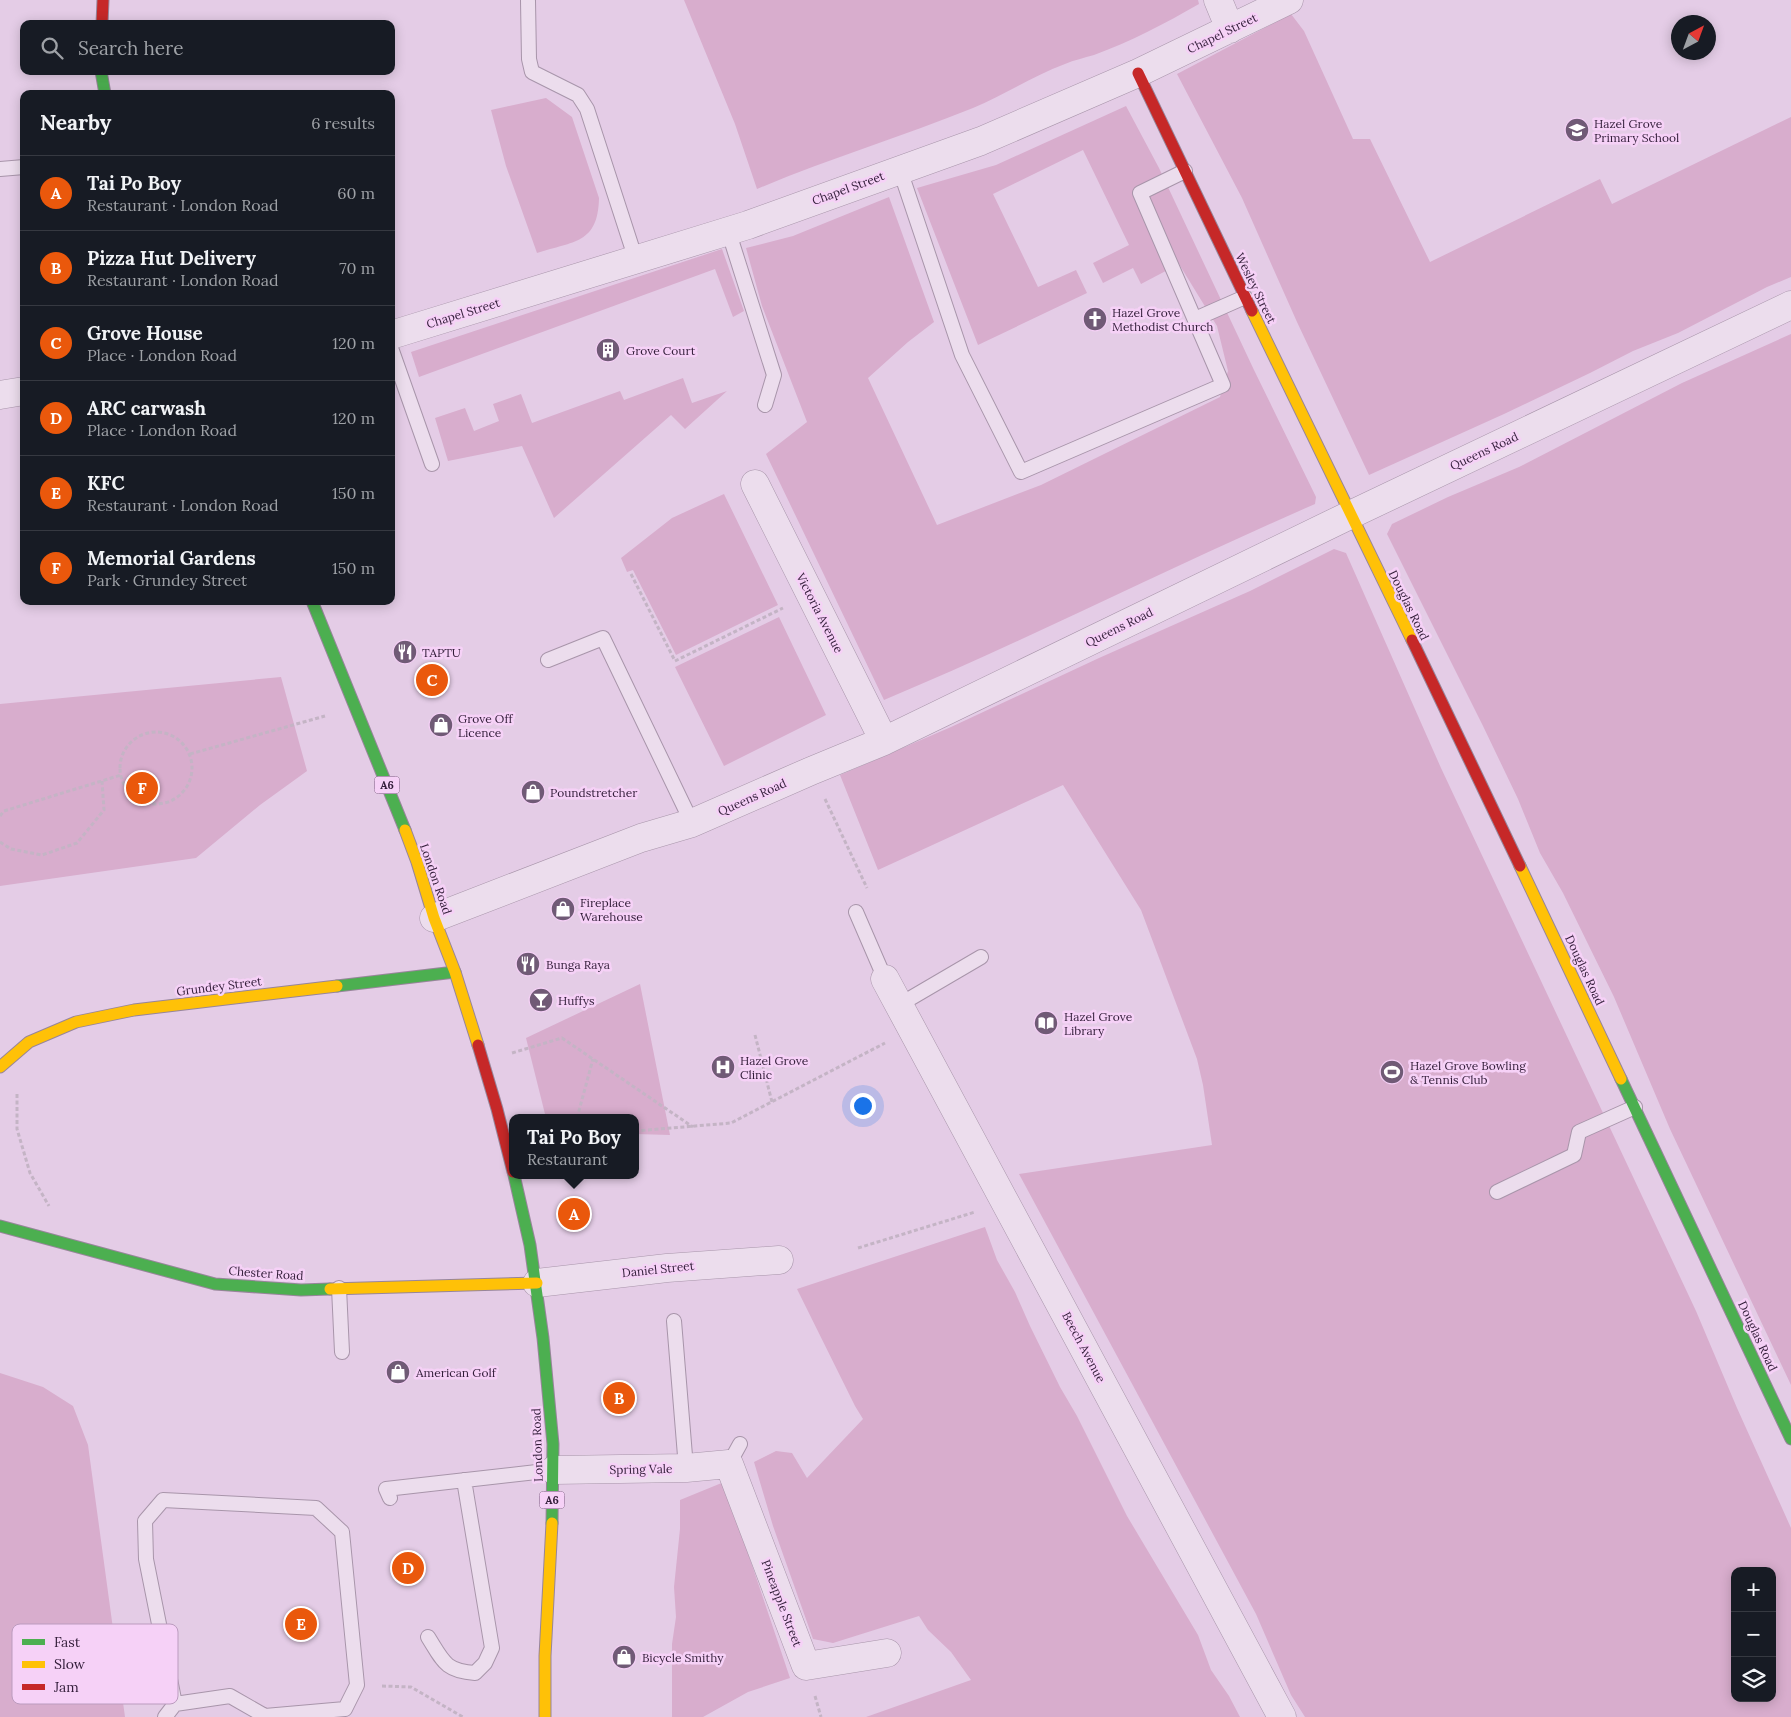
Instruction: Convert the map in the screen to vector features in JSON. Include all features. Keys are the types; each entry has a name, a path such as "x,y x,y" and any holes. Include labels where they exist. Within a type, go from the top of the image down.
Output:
{"main road":[{"path":"102,0 102,20"},
{"name":"Wesley Street","path":"1138,73 1350,515"},
{"path":"102,75 105,90"},
{"name":"Douglas Road","path":"1350,515 1465,749 1791,1439"},
{"name":"London Road","path":"314,605 417,862 434,918 455,972 483,1062 509,1159"},
{"name":"Grundey Street","path":"0,1068 29,1042 76,1022 134,1010 455,972"},
{"name":"London Road","path":"514,1179 522,1207 537,1283 549,1394 554,1470 544,1674 546,1717"},
{"name":"Chester Road","path":"0,1226 215,1284 301,1290 537,1283"}],"street":[{"path":"1218,0 1230,29"},
{"name":"Chapel Street","path":"395,334 748,225 981,141 1138,73 1289,0"},
{"name":"Queens Road","path":"434,918 640,838 692,823 884,741 1350,515 1791,305"},
{"path":"0,395 20,392"},
{"name":"Victoria Avenue","path":"755,484 884,741"},
{"name":"Beech Avenue","path":"885,979 1007,1202 1282,1717"},
{"name":"Daniel Street","path":"537,1283 666,1268 779,1260"},
{"name":"Spring Vale","path":"554,1470 686,1468 734,1454"},
{"name":"Pineapple Street","path":"734,1454 806,1666 887,1653"}],"lane":[{"path":"528,1 529,59 532,72 578,95 587,110 636,260"},
{"path":"0,169 20,167"},
{"path":"900,170 962,355 1021,472 1223,385 1140,193 1185,171"},
{"path":"728,230 774,375 765,404"},
{"path":"1195,319 1245,297"},
{"path":"395,359 432,464"},
{"path":"548,660 603,638 692,823"},
{"path":"856,912 885,979"},
{"path":"899,1006 981,957"},
{"path":"1497,1192 1574,1155 1579,1132 1634,1107"},
{"path":"340,1288 342,1352"},
{"path":"674,1320 686,1468"},
{"path":"390,1498 386,1489 554,1470"},
{"path":"428,1637 444,1662 459,1672 475,1673 485,1663 492,1648 464,1480"},
{"path":"158,1624 146,1560 145,1521 163,1500 316,1508 342,1532 357,1685 345,1708 265,1716 230,1696 178,1703"},
{"path":"165,1717 174,1704"}],"path":[{"path":"631,574 675,660 810,595"},
{"path":"190,754 356,707"},
{"path":"151,732 172,735 183,744 190,754 192,775 186,787 174,799 162,803 150,803 136,798 128,789 121,775 120,765 123,753 140,736 151,732"},
{"path":"0,816 4,811 121,775"},
{"path":"0,842 11,849 42,855 77,843 104,810 102,781"},
{"path":"0,808 4,811"},
{"path":"639,1131 694,1128 731,1123 912,1029"},
{"path":"756,1035 772,1102"},
{"path":"483,1062 562,1038 694,1128"},
{"path":"578,1114 593,1059"},
{"path":"17,1092 17,1129 30,1173 52,1210"},
{"path":"858,1248 1007,1202"},
{"path":"357,1685 411,1687 463,1717"}],"shaded area":[{"path":"684,0 1198,0 1199,4 1134,38 1094,55 1053,69 973,108 757,189 735,124"},
{"path":"1291,14 1304,31 1353,139 1370,139 1430,262 1600,179 1612,204 1791,117 1791,277 1767,287 1678,333 1633,351 1504,414 1369,475 1297,322 1242,198 1177,74"},
{"path":"546,98 572,117 599,198 598,213 589,232 573,242 537,253 506,166 491,110"},
{"path":"1126,106 1159,168 1316,497 1315,504 884,700 766,454 807,422 762,306 746,248 793,236 889,197 934,322 908,342 868,378 937,525 1041,485 1220,397 1228,371 1217,326 1179,264 1141,284 1133,268 1103,283 1093,263 1129,245 1083,150 993,194 1038,287 1076,270 1087,293 978,345 917,188 996,165"},
{"path":"722,249 744,311 733,317 715,269 419,377 411,352"},
{"path":"1791,334 1791,1385 1670,1129 1614,997 1563,893 1540,853 1518,799 1483,726 1387,534 1392,524 1448,497 1519,467 1682,383"},
{"path":"683,378 692,403 727,391 685,429 671,415 554,518 522,446 448,461 435,418 465,408 474,431 499,421 493,404 521,394 532,423 620,391 624,400"},
{"path":"724,494 778,605 676,655 633,570 627,572 621,558 672,518"},
{"path":"1334,549 1346,553 1441,768 1696,1311 1791,1528 1791,1717 1305,1717 1291,1695 1256,1614 1019,1174 1212,1145 1197,1059 1141,910 1063,785 878,870 840,775 951,727 1099,658 1250,591"},
{"path":"779,617 826,715 724,766 675,667"},
{"path":"281,677 307,771 260,805 196,858 0,886 0,704"},
{"path":"640,984 670,1135 639,1134 639,1114 545,1114 526,1038"},
{"path":"985,1227 997,1260 1015,1292 1060,1387 1077,1416 1127,1516 1198,1635 1211,1670 1229,1696 1240,1717 866,1717 971,1680 951,1652 928,1630 919,1616 833,1643 813,1639 773,1526 754,1462 776,1451 792,1453 807,1478 863,1419 797,1289"},
{"path":"0,1373 43,1387 73,1406 88,1445 112,1624 12,1624 12,1704 123,1704 125,1717 0,1717"},
{"path":"724,1482 790,1678 748,1692 703,1717 672,1717 672,1644 676,1617 674,1587 680,1529 680,1500"}],"traffic: fast":[{"path":"102,75 104,90"},
{"path":"314,605 405,830"},
{"path":"337,986 455,972"},
{"path":"1621,1079 1791,1439"},
{"path":"515,1179 530,1245 543,1338 553,1444 552,1523"},
{"path":"0,1226 215,1284 301,1290 330,1289"}],"traffic: slow":[{"path":"1252,311 1412,640"},
{"path":"405,830 434,918 455,972 478,1045"},
{"path":"1520,866 1621,1079"},
{"path":"0,1067 29,1042 76,1022 134,1010 337,986"},
{"path":"330,1289 537,1283"},
{"path":"545,1717 545,1656 552,1523"}],"traffic: jam":[{"path":"102,20 103,0"},
{"path":"1138,73 1252,311"},
{"path":"1412,640 1520,866"},
{"path":"478,1045 509,1156"}],"place":[{"name":"Hazel Grove Primary School","path":"1577,130"},
{"name":"Hazel Grove Methodist Church","path":"1095,319"},
{"name":"Grove Court","path":"608,350"},
{"name":"TAPTU","path":"405,652"},
{"name":"Grove House","path":"432,680"},
{"name":"Grove Off Licence","path":"441,725"},
{"name":"Memorial Gardens","path":"142,788"},
{"name":"Poundstretcher","path":"533,792"},
{"name":"Fireplace Warehouse","path":"563,909"},
{"name":"Bunga Raya","path":"528,964"},
{"name":"Huffys","path":"541,1000"},
{"name":"Hazel Grove Library","path":"1046,1023"},
{"name":"Hazel Grove Clinic","path":"723,1067"},
{"name":"Hazel Grove Bowling & Tennis Club","path":"1392,1072"},
{"name":"Tai Po Boy","path":"574,1214"},
{"name":"American Golf","path":"398,1372"},
{"name":"Pizza Hut Delivery","path":"619,1398"},
{"name":"ARC carwash","path":"408,1568"},
{"name":"KFC","path":"301,1624"},
{"name":"Bicycle Smithy","path":"624,1657"}]}
